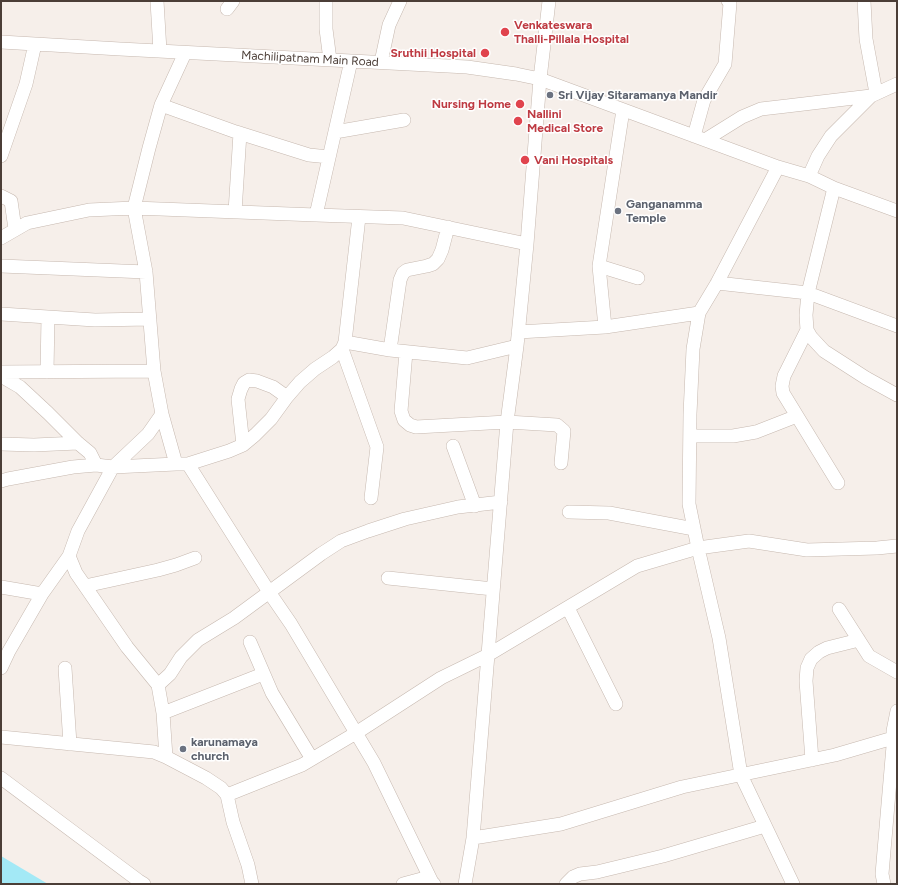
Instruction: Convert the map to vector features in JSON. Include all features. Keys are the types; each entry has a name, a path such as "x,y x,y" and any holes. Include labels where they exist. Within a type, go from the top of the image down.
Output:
{"street":[{"path":"157,1 160,51"},
{"path":"326,1 326,29 330,60"},
{"path":"381,62 389,25 400,1"},
{"path":"465,884 473,838 507,422 517,346 527,244 540,79 549,1"},
{"path":"699,138 704,100 725,64 730,3 728,1"},
{"path":"864,1 866,39 874,94"},
{"name":"Machilipatnam Main Road","path":"1,42 467,66 516,74 540,79 778,167 809,176 834,188 897,211"},
{"path":"1,156 26,84 35,44"},
{"path":"185,52 161,105 134,208 146,272 154,371 162,414 182,464 291,624 374,763 432,880 402,884"},
{"path":"316,216 351,61"},
{"path":"699,138 742,116 761,109 874,94 897,84"},
{"path":"809,176 818,156 831,136 874,94"},
{"path":"161,105 240,133 309,155 329,157"},
{"path":"605,327 599,266 623,110"},
{"path":"335,132 404,120"},
{"path":"235,212 240,133"},
{"path":"778,167 717,283 699,313 694,349 689,504 720,638 741,775 793,884"},
{"path":"834,188 808,293 806,314 807,330 811,337 824,351 897,396"},
{"path":"1,196 11,201 15,229"},
{"path":"1,238 27,223 89,210 134,208 316,216 403,218 527,244"},
{"path":"359,217 344,345 377,447 371,498"},
{"path":"390,350 400,280 403,273 407,270 433,264 438,259 448,227"},
{"path":"1,266 146,272"},
{"path":"599,266 638,278"},
{"path":"717,283 808,293 897,326"},
{"path":"518,332 605,327 699,313"},
{"path":"1,314 95,320 150,319"},
{"path":"47,372 48,317"},
{"path":"807,330 784,376 782,386 783,393 838,483"},
{"path":"344,345 466,358 517,346"},
{"path":"1,481 73,467 96,465 112,467 182,464 229,451 255,436 271,419 300,382 315,369 333,357 344,345"},
{"path":"406,352 401,411 404,420 410,426 416,427 507,422 558,425 564,431 561,463"},
{"path":"1,372 154,371"},
{"path":"1,376 20,387 48,413 90,453 96,465"},
{"path":"243,444 238,399 244,383 249,380 257,381 273,387 287,397"},
{"path":"1,668 5,648 69,556 78,531 112,467 148,434 162,414"},
{"path":"690,436 733,436 756,432 798,416"},
{"path":"1,444 34,445 78,443"},
{"path":"453,446 475,506"},
{"path":"158,685 170,674 180,657 198,640 234,618 341,541 406,519 458,507 501,502"},
{"path":"569,512 609,513 694,529"},
{"path":"227,795 302,765 356,733 441,678 488,654 637,566 698,548 749,541 807,550 897,546"},
{"path":"69,556 76,573 127,647 158,685 163,714 166,756"},
{"path":"85,586 158,570 195,558"},
{"path":"388,578 493,589"},
{"path":"1,587 42,594"},
{"path":"568,608 616,704"},
{"path":"839,610 869,656 897,672"},
{"path":"812,760 806,681 807,668 811,659 819,652 827,648 859,640"},
{"path":"250,642 272,693 312,759"},
{"path":"65,668 70,744"},
{"path":"163,714 263,674"},
{"path":"884,884 882,874 895,737 893,731 897,711"},
{"path":"1,737 154,752 166,756 206,778 221,788 227,795 233,822 248,865 252,884"},
{"path":"473,838 561,824 682,787 834,755 895,737"},
{"path":"1,778 144,884"},
{"path":"566,884 573,877 580,874 597,872 664,856 765,826"}],"water":[{"path":"1,856 48,884 1,884"}],"place":[{"name":"Venkateswara Thalli-Pillala Hospital","path":"505,32"},
{"name":"Sruthii Hospital","path":"485,53"},
{"name":"Sri Vijay Sitaramanya Mandir","path":"550,95"},
{"name":"Nursing Home","path":"520,104"},
{"name":"Nallini Medical Store","path":"518,121"},
{"name":"Vani Hospitals","path":"525,160"},
{"name":"Ganganamma Temple","path":"618,211"},
{"name":"karunamaya church","path":"183,749"}]}
